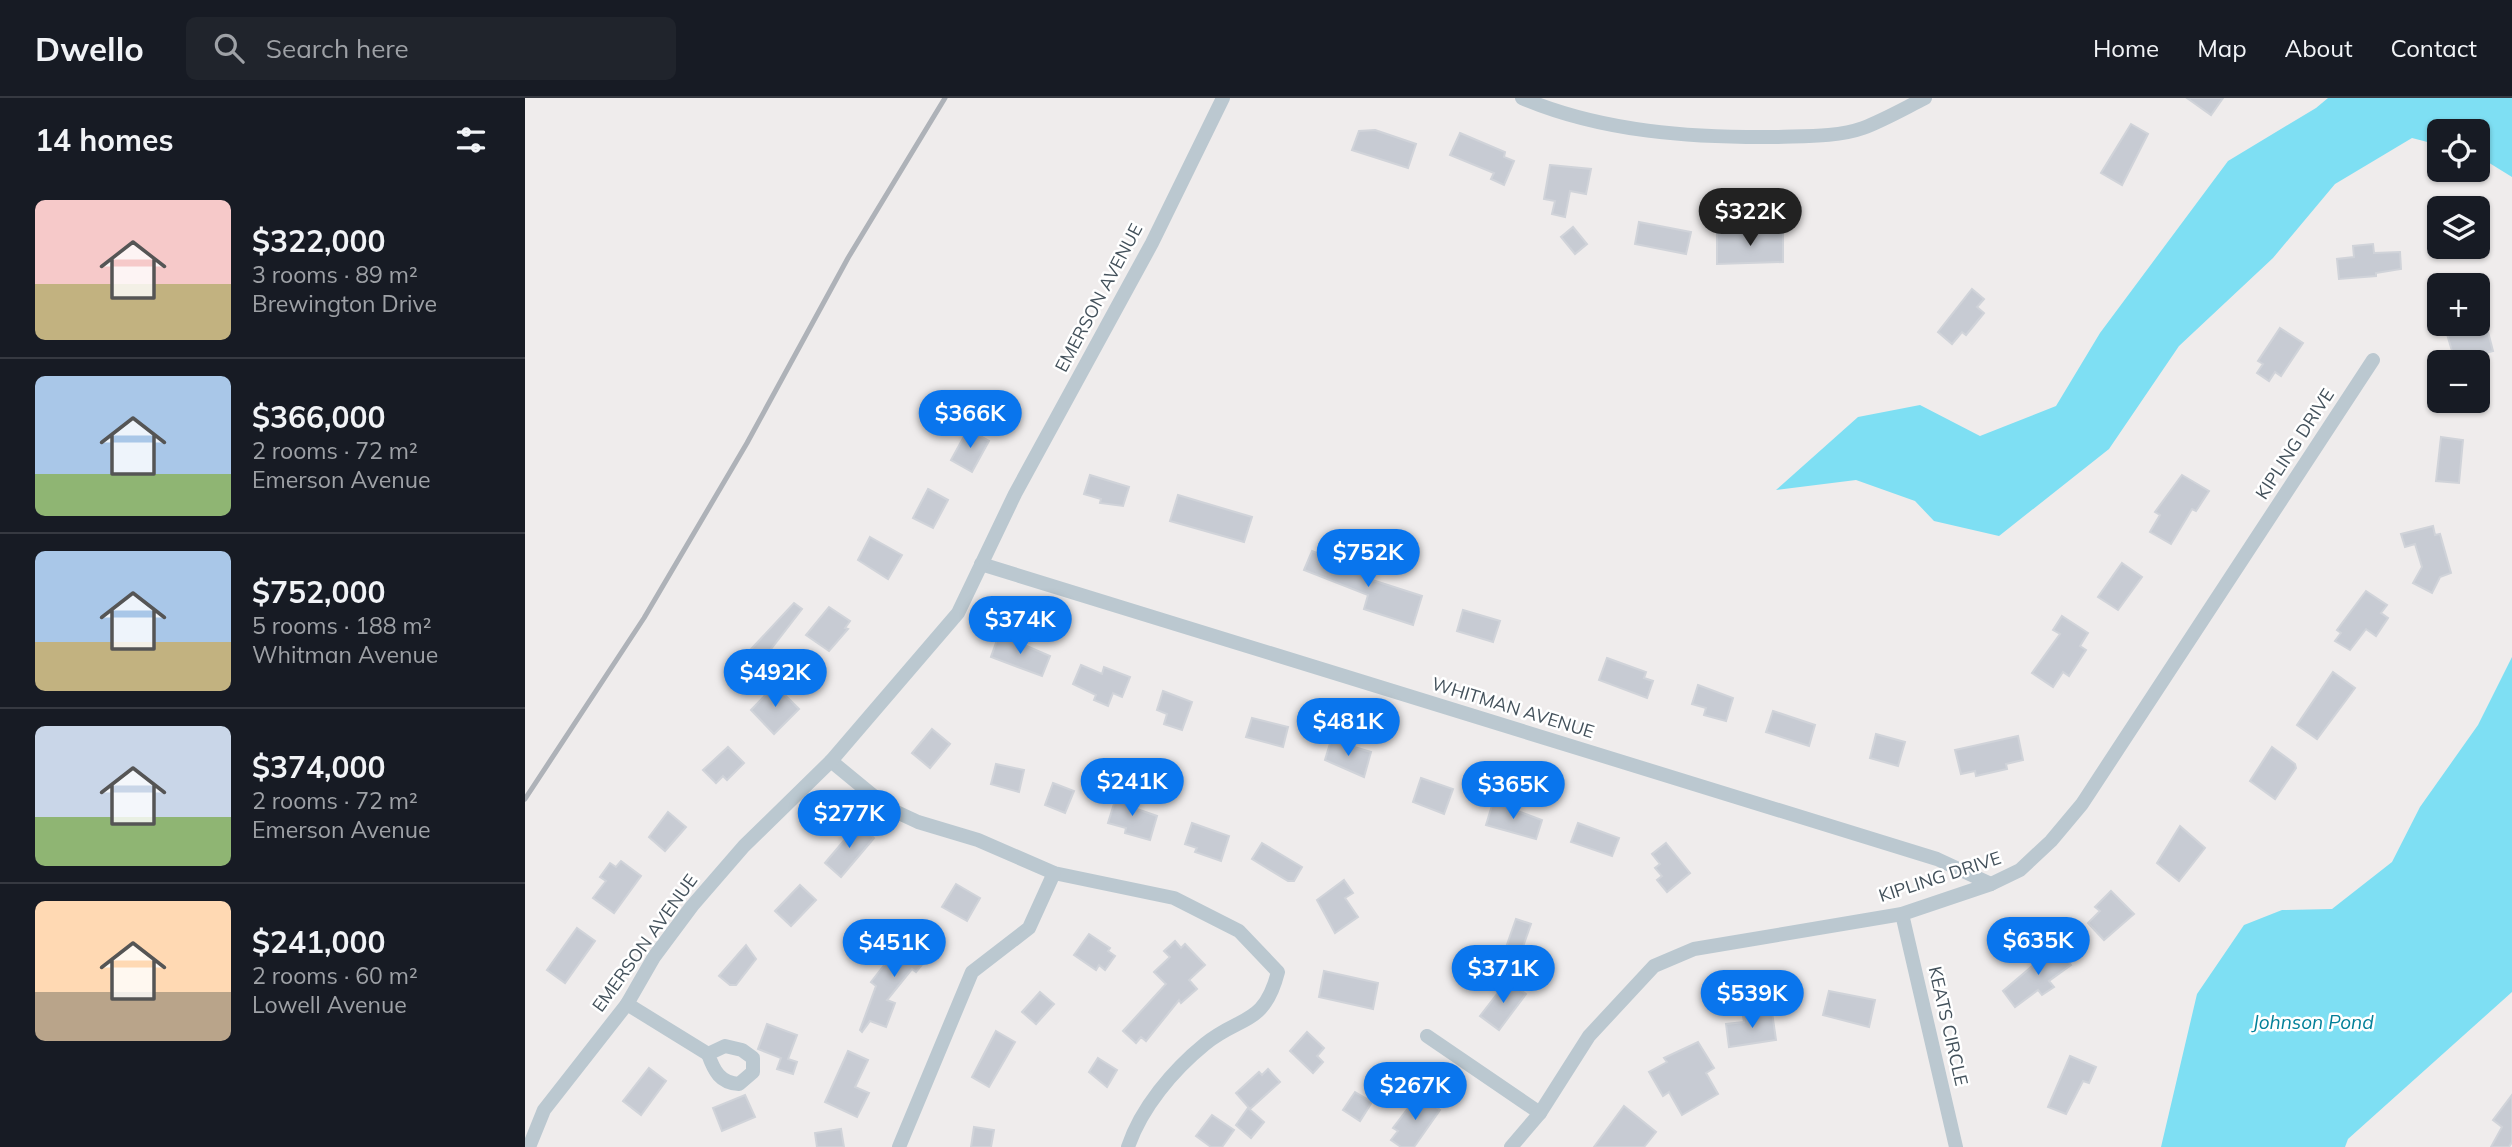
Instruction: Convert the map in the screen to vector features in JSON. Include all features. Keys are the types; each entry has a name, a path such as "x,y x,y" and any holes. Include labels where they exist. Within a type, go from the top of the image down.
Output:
{"street":[{"name":"EMERSON AVENUE","path":"529,1147 544,1110 627,1004 654,957 692,906 744,846 831,761 958,613 981,564 1152,243 1223,98"},
{"path":"1522,98 1600,122 1682,135 1753,137 1805,136 1861,129 1925,98"},
{"name":"KIPLING DRIVE","path":"1511,1147 1540,1113 1589,1036 1654,966 1694,949 1902,914 1991,884 2020,870 2051,841 2082,804 2373,360"},
{"name":"WHITMAN AVENUE","path":"981,564 1937,859 1991,884"},
{"path":"831,761 888,808 918,822 978,839 1054,873 1174,898 1239,932 1278,972 1272,996 1255,1016 1207,1042 1180,1068 1150,1104 1128,1147"},
{"path":"899,1147 972,972 1030,928 1054,873"},
{"name":"KEATS CIRCLE","path":"1902,914 1956,1147"},
{"path":"627,1004 708,1055"},
{"path":"1427,1036 1540,1113"}],"water":[{"path":"2328,98 2512,98 2512,177 2490,163 2490,119 2427,119 2427,142 2412,138 2335,184 2273,258 2179,346 2109,449 1999,536 1934,521 1915,501 1856,480 1776,490 1858,417 1920,405 1980,436 2056,406 2100,333 2228,161"},
{"name":"Johnson Pond","path":"2512,657 2512,992 2348,1139 2345,1147 2161,1147 2197,994 2244,925 2282,910 2332,909 2392,862 2420,807 2478,725"}],"building":[{"path":"2187,98 2223,98 2211,115"},
{"path":"2131,124 2148,134 2122,185 2101,173"},
{"path":"1375,130 1416,144 1408,168 1352,150 1359,131"},
{"path":"1460,133 1505,152 1504,157 1514,161 1504,185 1491,179 1494,173 1450,155"},
{"path":"1550,165 1591,169 1586,194 1570,191 1565,217 1552,214 1555,201 1544,199"},
{"path":"1771,210 1790,210 1791,227 1772,228"},
{"path":"1639,222 1691,232 1686,254 1635,244"},
{"path":"1573,227 1587,244 1575,254 1561,237"},
{"path":"1717,232 1783,232 1783,262 1717,264"},
{"path":"2373,244 2374,253 2400,252 2401,269 2376,273 2376,276 2339,279 2337,259 2354,257 2353,246"},
{"path":"1972,289 1984,299 1977,307 1984,313 1966,335 1962,332 1952,344 1938,332"},
{"path":"2280,328 2303,343 2281,376 2275,372 2269,381 2257,373 2263,364 2258,361"},
{"path":"2448,336 2489,336 2493,351 2490,350 2452,350"},
{"path":"968,429 989,441 972,472 951,460"},
{"path":"2441,437 2463,440 2459,483 2436,481"},
{"path":"1090,475 1129,487 1123,506 1100,503 1101,499 1084,494"},
{"path":"2182,475 2209,491 2196,511 2192,509 2171,544 2150,532 2160,515 2155,512"},
{"path":"928,489 948,500 933,528 913,518"},
{"path":"1178,495 1252,517 1244,542 1170,521"},
{"path":"2433,526 2435,535 2440,534 2451,573 2440,577 2432,593 2413,583 2422,567 2415,544 2405,547 2401,534"},
{"path":"870,537 902,555 888,579 858,560"},
{"path":"1312,551 1368,573 1366,578 1422,596 1413,625 1364,609 1368,595 1304,570"},
{"path":"2122,563 2142,577 2118,610 2098,597"},
{"path":"2366,591 2387,605 2381,613 2388,618 2376,636 2366,629 2350,650 2335,641 2341,633 2337,630"},
{"path":"794,603 802,609 768,653 781,665 764,683 740,661"},
{"path":"829,607 850,621 845,628 848,629 829,651 806,635"},
{"path":"1463,610 1500,621 1493,642 1457,631"},
{"path":"2062,616 2088,633 2080,646 2086,650 2069,676 2063,672 2053,687 2032,673 2060,634 2053,630"},
{"path":"999,634 1050,656 1042,676 991,657"},
{"path":"1607,658 1646,672 1644,678 1653,681 1647,698 1599,680"},
{"path":"1081,665 1102,674 1104,667 1130,677 1122,697 1113,693 1108,706 1094,700 1096,695 1073,684"},
{"path":"2333,672 2355,688 2317,739 2297,725"},
{"path":"775,685 799,709 774,734 751,710"},
{"path":"1698,685 1733,698 1726,721 1704,715 1706,708 1692,704"},
{"path":"1163,691 1192,702 1182,730 1164,724 1167,714 1157,710"},
{"path":"1773,711 1815,725 1809,746 1766,732"},
{"path":"1252,718 1288,727 1283,747 1246,737"},
{"path":"932,729 950,744 930,768 912,753"},
{"path":"1876,734 1905,742 1898,766 1870,758"},
{"path":"2018,736 2023,760 2006,764 2007,769 1976,776 1975,771 1961,774 1955,750"},
{"path":"1331,740 1371,752 1364,777 1325,760"},
{"path":"728,747 744,763 727,780 723,776 716,783 703,770"},
{"path":"2272,747 2295,764 2296,768 2275,799 2250,781"},
{"path":"996,764 1024,770 1019,792 991,784"},
{"path":"1421,778 1453,789 1444,814 1413,802"},
{"path":"1053,783 1074,791 1065,813 1045,805"},
{"path":"1117,794 1137,800 1134,808 1157,816 1150,840 1125,833 1126,828 1108,823"},
{"path":"1493,802 1542,820 1536,839 1486,825"},
{"path":"668,812 686,827 665,851 649,837"},
{"path":"1192,823 1229,836 1221,861 1195,852 1197,848 1185,844"},
{"path":"1578,823 1619,838 1612,856 1571,842"},
{"path":"858,824 874,838 841,877 825,863"},
{"path":"2180,826 2205,848 2179,881 2157,863"},
{"path":"1262,843 1302,867 1294,881 1288,881 1252,859"},
{"path":"1666,843 1690,873 1667,892 1657,880 1662,876 1655,868 1660,864 1652,854"},
{"path":"621,861 641,876 614,913 593,898 606,881 600,877 610,863 616,867"},
{"path":"1344,880 1353,893 1345,898 1358,917 1335,933 1317,900"},
{"path":"956,884 980,898 967,921 942,907"},
{"path":"800,885 816,900 791,926 775,911"},
{"path":"2111,891 2134,914 2104,940 2088,923 2100,911 2095,907"},
{"path":"1516,919 1531,924 1519,958 1504,953"},
{"path":"577,928 595,941 565,983 547,970"},
{"path":"910,932 927,945 921,952 928,957 916,972 912,969 887,1000 895,1003 886,1027 870,1021 862,1032 860,1030 876,986 871,982"},
{"path":"1089,934 1110,948 1108,951 1115,956 1105,970 1099,965 1096,970 1074,955"},
{"path":"1175,941 1181,948 1185,944 1205,965 1189,980 1197,989 1181,1003 1179,1000 1146,1041 1141,1037 1136,1043 1123,1031 1166,984 1154,972 1170,957 1164,951"},
{"path":"746,945 756,959 736,985 730,985 719,976"},
{"path":"2056,946 2071,965 2049,981 2054,987 2042,995 2038,990 2015,1007 2003,991"},
{"path":"1324,971 1378,983 1373,1009 1319,997"},
{"path":"1508,980 1526,994 1499,1030 1480,1016"},
{"path":"1829,991 1875,1000 1869,1027 1823,1015"},
{"path":"1040,992 1054,1004 1036,1024 1022,1012"},
{"path":"1772,1012 1776,1040 1729,1047 1726,1024 1744,1022 1743,1016"},
{"path":"767,1024 797,1035 788,1059 797,1062 793,1074 777,1069 781,1058 758,1049"},
{"path":"996,1031 1015,1042 989,1087 972,1077"},
{"path":"1307,1032 1324,1048 1317,1056 1323,1062 1313,1073 1290,1051"},
{"path":"1698,1042 1714,1068 1706,1073 1718,1094 1682,1115 1669,1092 1663,1096 1649,1072 1667,1062 1664,1058"},
{"path":"848,1051 868,1060 855,1087 869,1093 857,1117 825,1102"},
{"path":"2070,1056 2096,1067 2089,1083 2083,1081 2066,1114 2048,1107"},
{"path":"1098,1058 1117,1070 1107,1087 1089,1072"},
{"path":"649,1068 666,1081 641,1115 623,1101"},
{"path":"1268,1069 1280,1082 1250,1109 1236,1093 1259,1072 1262,1075"},
{"path":"1355,1092 1372,1102 1360,1121 1343,1110"},
{"path":"1419,1094 1440,1110 1414,1147 1401,1147 1391,1140 1398,1131 1393,1128"},
{"path":"745,1095 755,1117 722,1131 713,1108"},
{"path":"2512,1095 2512,1142 2509,1147 2491,1147 2502,1127 2493,1120"},
{"path":"1624,1106 1656,1132 1644,1147 1594,1147"},
{"path":"1248,1108 1264,1122 1251,1138 1236,1125"},
{"path":"1212,1115 1234,1130 1222,1147 1211,1147 1196,1136"},
{"path":"974,1127 994,1130 991,1147 971,1147"},
{"path":"841,1129 844,1147 817,1147 815,1133"}],"railway":[{"path":"525,799 644,618 747,443 848,258 945,98"}]}
